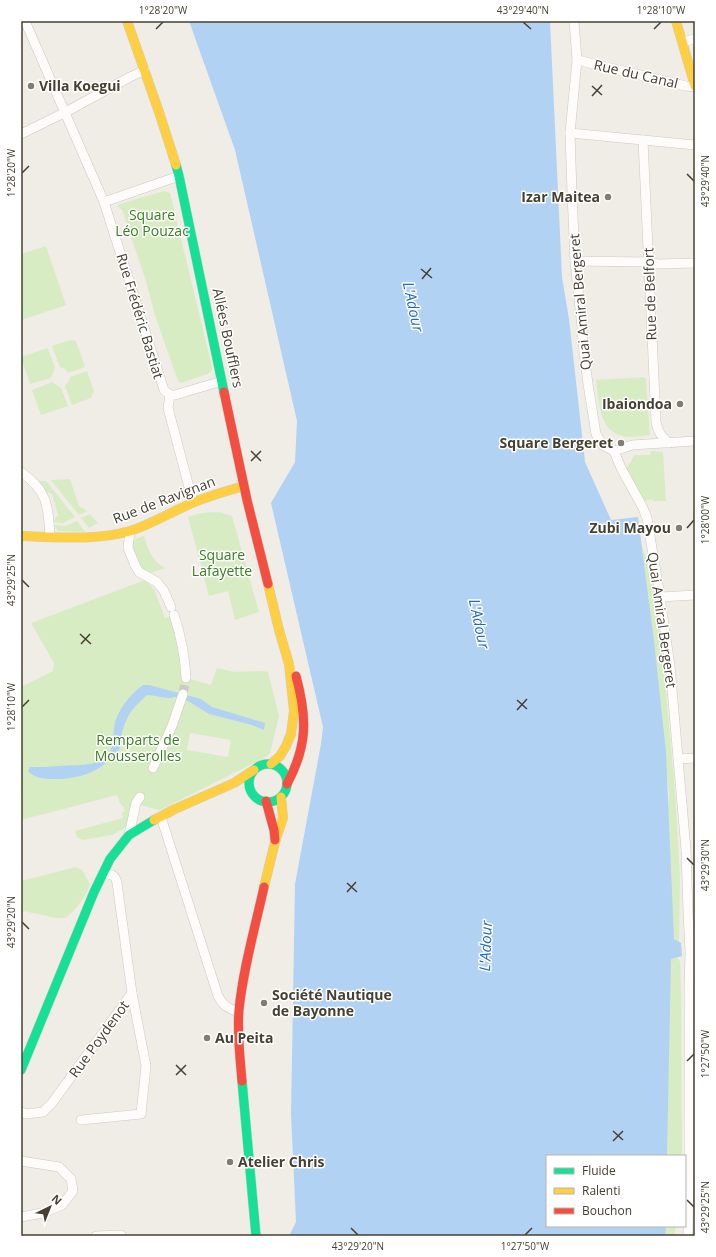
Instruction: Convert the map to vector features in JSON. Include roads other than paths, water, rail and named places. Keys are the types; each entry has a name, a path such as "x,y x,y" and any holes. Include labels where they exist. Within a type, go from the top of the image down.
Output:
{"main road":[{"name":"Allées Boufflers","path":"127,21 145,70 179,176 244,486 280,635 289,664 294,711 293,723 286,746 280,756 271,764"},
{"path":"676,21 695,86"},
{"name":"Rue de Ravignan","path":"21,536 99,537 130,531 193,502 244,486"},
{"name":"Allées Boufflers","path":"287,784 294,772 304,734 301,696 295,672 289,664"},
{"path":"21,1070 103,873 120,845 136,830 175,809 234,783 260,766 271,764 276,766 285,773 287,784 281,797 274,801 266,801 258,798 252,792 234,783"},
{"path":"252,792 250,783 254,770"},
{"path":"256,1236 239,1043 239,1012 243,977 275,842 283,818 281,797"},
{"path":"266,801 274,830 275,842"}],"street":[{"name":"Rue Frédéric Bastiat","path":"24,21 104,202 164,390 170,395 168,408 193,502"},
{"name":"Quai Amiral Bergeret","path":"574,21 576,60 570,133 575,261 584,353 596,434 603,446 614,451 621,468 647,518 670,666 693,952 689,987 692,1167 688,1236"},
{"path":"682,42 695,39"},
{"name":"Rue du Canal","path":"576,60 686,86 695,86"},
{"path":"21,134 145,70"},
{"path":"570,133 695,145"},
{"name":"Rue de Belfort","path":"643,140 656,422 658,431 669,443"},
{"path":"104,202 179,176"},
{"path":"575,261 649,262 658,264 695,263"},
{"path":"170,395 222,381"},
{"path":"614,451 632,444 695,441"},
{"path":"22,472 31,479 43,494 48,509 50,536"},
{"path":"130,531 128,548 135,566 140,572 157,582 164,591 172,611 181,637 186,678"},
{"path":"660,597 695,595"},
{"path":"153,768 172,726 182,697"},
{"path":"678,759 695,758"},
{"path":"129,835 136,803 140,797"},
{"path":"161,817 218,996 225,1006 231,1010 239,1012"},
{"name":"Rue Poydenot","path":"21,1112 26,1114 43,1112 52,1103 132,993 116,877 103,873"},
{"path":"81,1120 141,1114 146,1066 132,993"},
{"path":"21,1161 59,1167 71,1179 73,1191 62,1205 43,1213 21,1216"},
{"path":"96,1236 121,1235"}],"water":[{"name":"L'Adour","path":"189,21 550,21 562,277 569,319 585,462 611,520 638,517 654,641 666,752 674,939 681,943 682,956 671,959 667,1155 546,1155 546,1227 666,1227 665,1236 289,1236 296,1222 291,1114 295,884 323,727 271,503 295,462 297,421 235,150"},
{"path":"143,685 149,685 201,699 212,707 265,723 264,730 252,725 209,714 188,701 175,697 169,698 147,695 128,716 122,733 120,748 101,767 82,776 60,779 47,779 35,776 28,771 30,767 88,764 101,760 107,755 112,747 114,727 121,709 128,698"}],"tunnel":[{"path":"183,694 186,678"}],"place":[{"name":"Villa Koegui","path":"31,86"},
{"name":"Izar Maitea","path":"608,197"},
{"name":"Ibaiondoa","path":"680,404"},
{"name":"Square Bergeret","path":"621,443"},
{"name":"Zubi Mayou","path":"679,528"},
{"name":"Société Nautique de Bayonne","path":"264,1003"},
{"name":"Au Peita","path":"207,1038"},
{"name":"Atelier Chris","path":"230,1162"}],"park label":[{"name":"Square Léo Pouzac","path":"152,224"},
{"name":"Square Lafayette","path":"222,564"},
{"name":"Remparts de Mousserolles","path":"138,748"}]}
